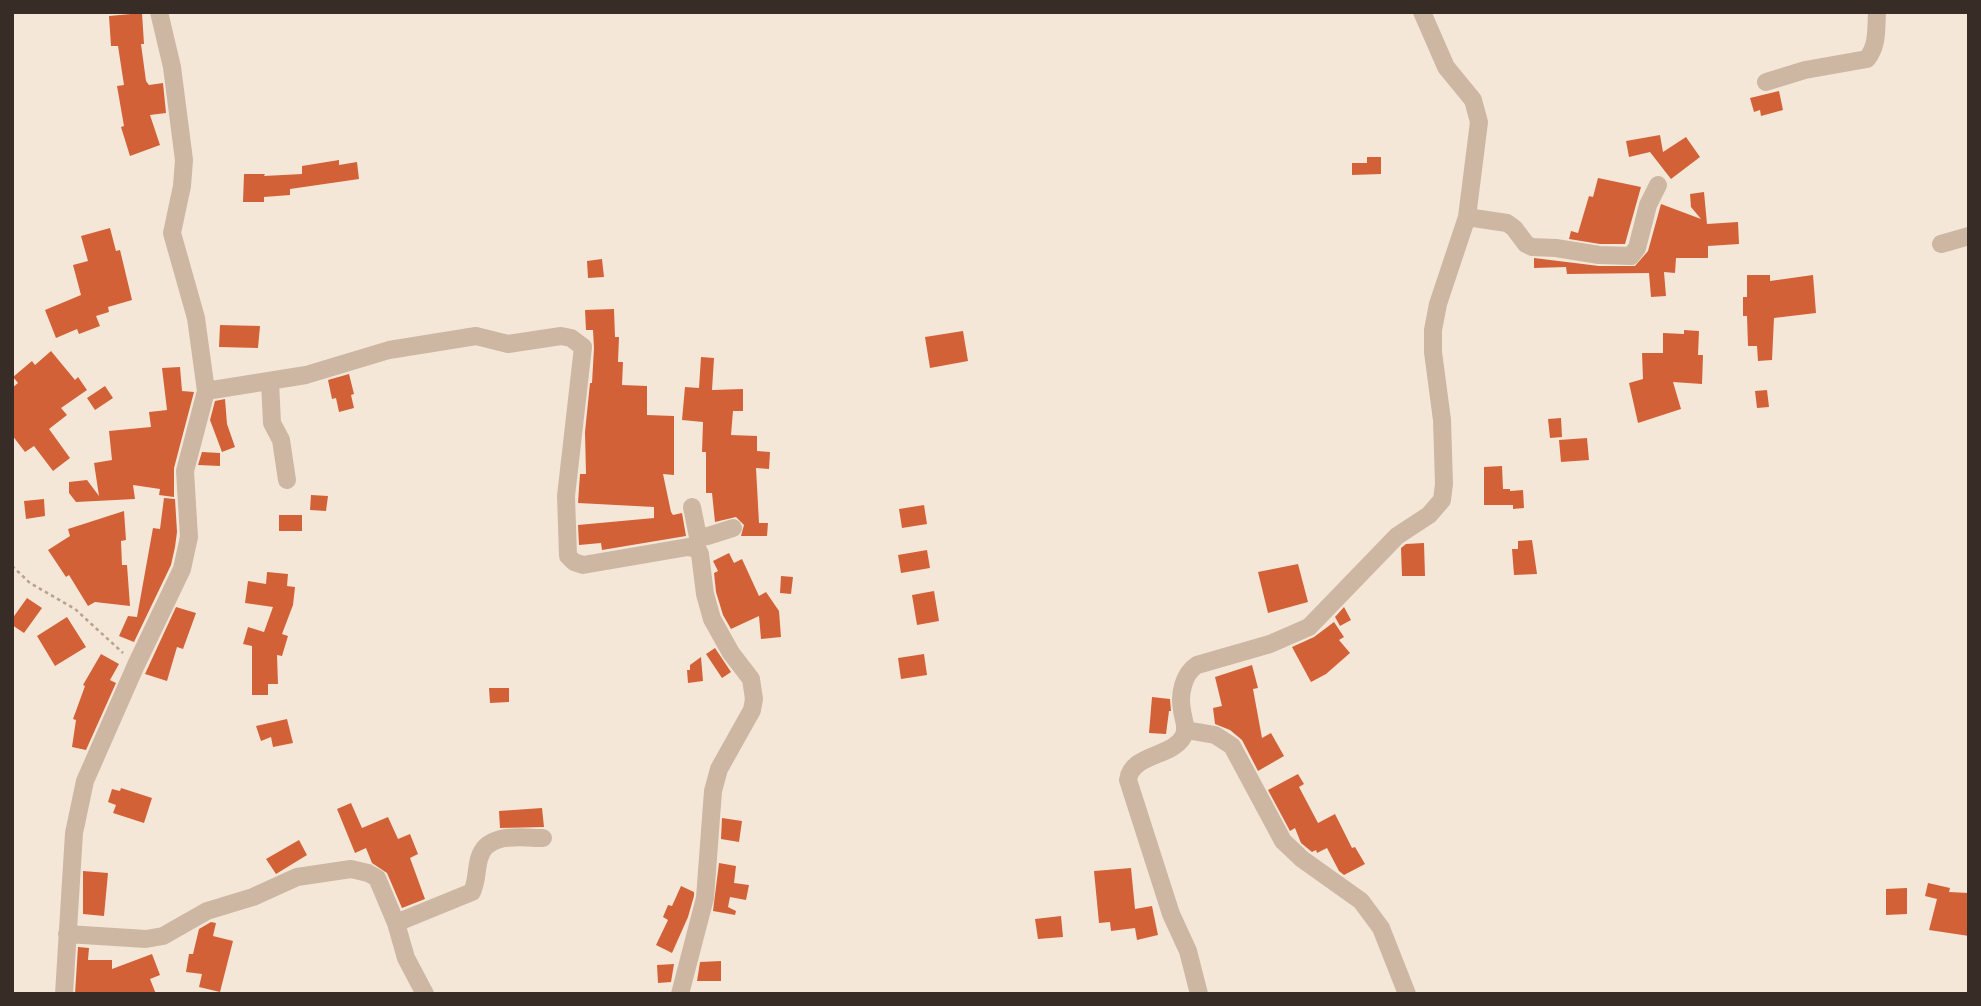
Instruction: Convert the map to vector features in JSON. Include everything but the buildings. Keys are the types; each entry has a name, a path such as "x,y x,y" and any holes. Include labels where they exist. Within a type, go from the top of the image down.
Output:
{"street":[{"path":"64,994 74,833 79,804 93,758 187,554 189,537 185,471 206,391 196,318 172,233 184,160 172,67 159,12"},
{"path":"1199,994 1188,951 1171,914 1128,780 1133,767 1180,741 1186,730 1185,718 1181,712 1184,684 1191,669 1270,644 1309,627 1397,536 1434,510 1442,500 1442,420 1433,352 1433,330 1438,304 1467,217 1479,122 1473,100 1446,67 1422,12"},
{"path":"1766,82 1805,70 1867,59 1873,52 1876,41 1877,12"},
{"path":"1467,217 1507,223 1525,244 1532,247 1631,256 1636,248 1648,205 1658,185"},
{"path":"1941,244 1969,236"},
{"path":"206,391 306,375 389,350 476,336 508,344 561,336 571,338 583,347 566,496 570,559 583,565 688,547 733,528"},
{"path":"270,382 272,423 281,440 287,480"},
{"path":"680,994 705,898 713,791 719,769 752,709 754,699 751,679 731,653 712,619 705,594 692,507"},
{"path":"1186,730 1215,735 1232,746 1283,841 1302,859 1361,901 1381,929 1407,994"},
{"path":"396,923 472,892 479,857 492,842 502,838 543,838"},
{"path":"67,934 146,939 163,936 207,911 253,897 297,877 351,869 377,878 396,923 406,958 425,994"}],"path":[{"path":"12,566 30,583 75,609 136,665"}]}
